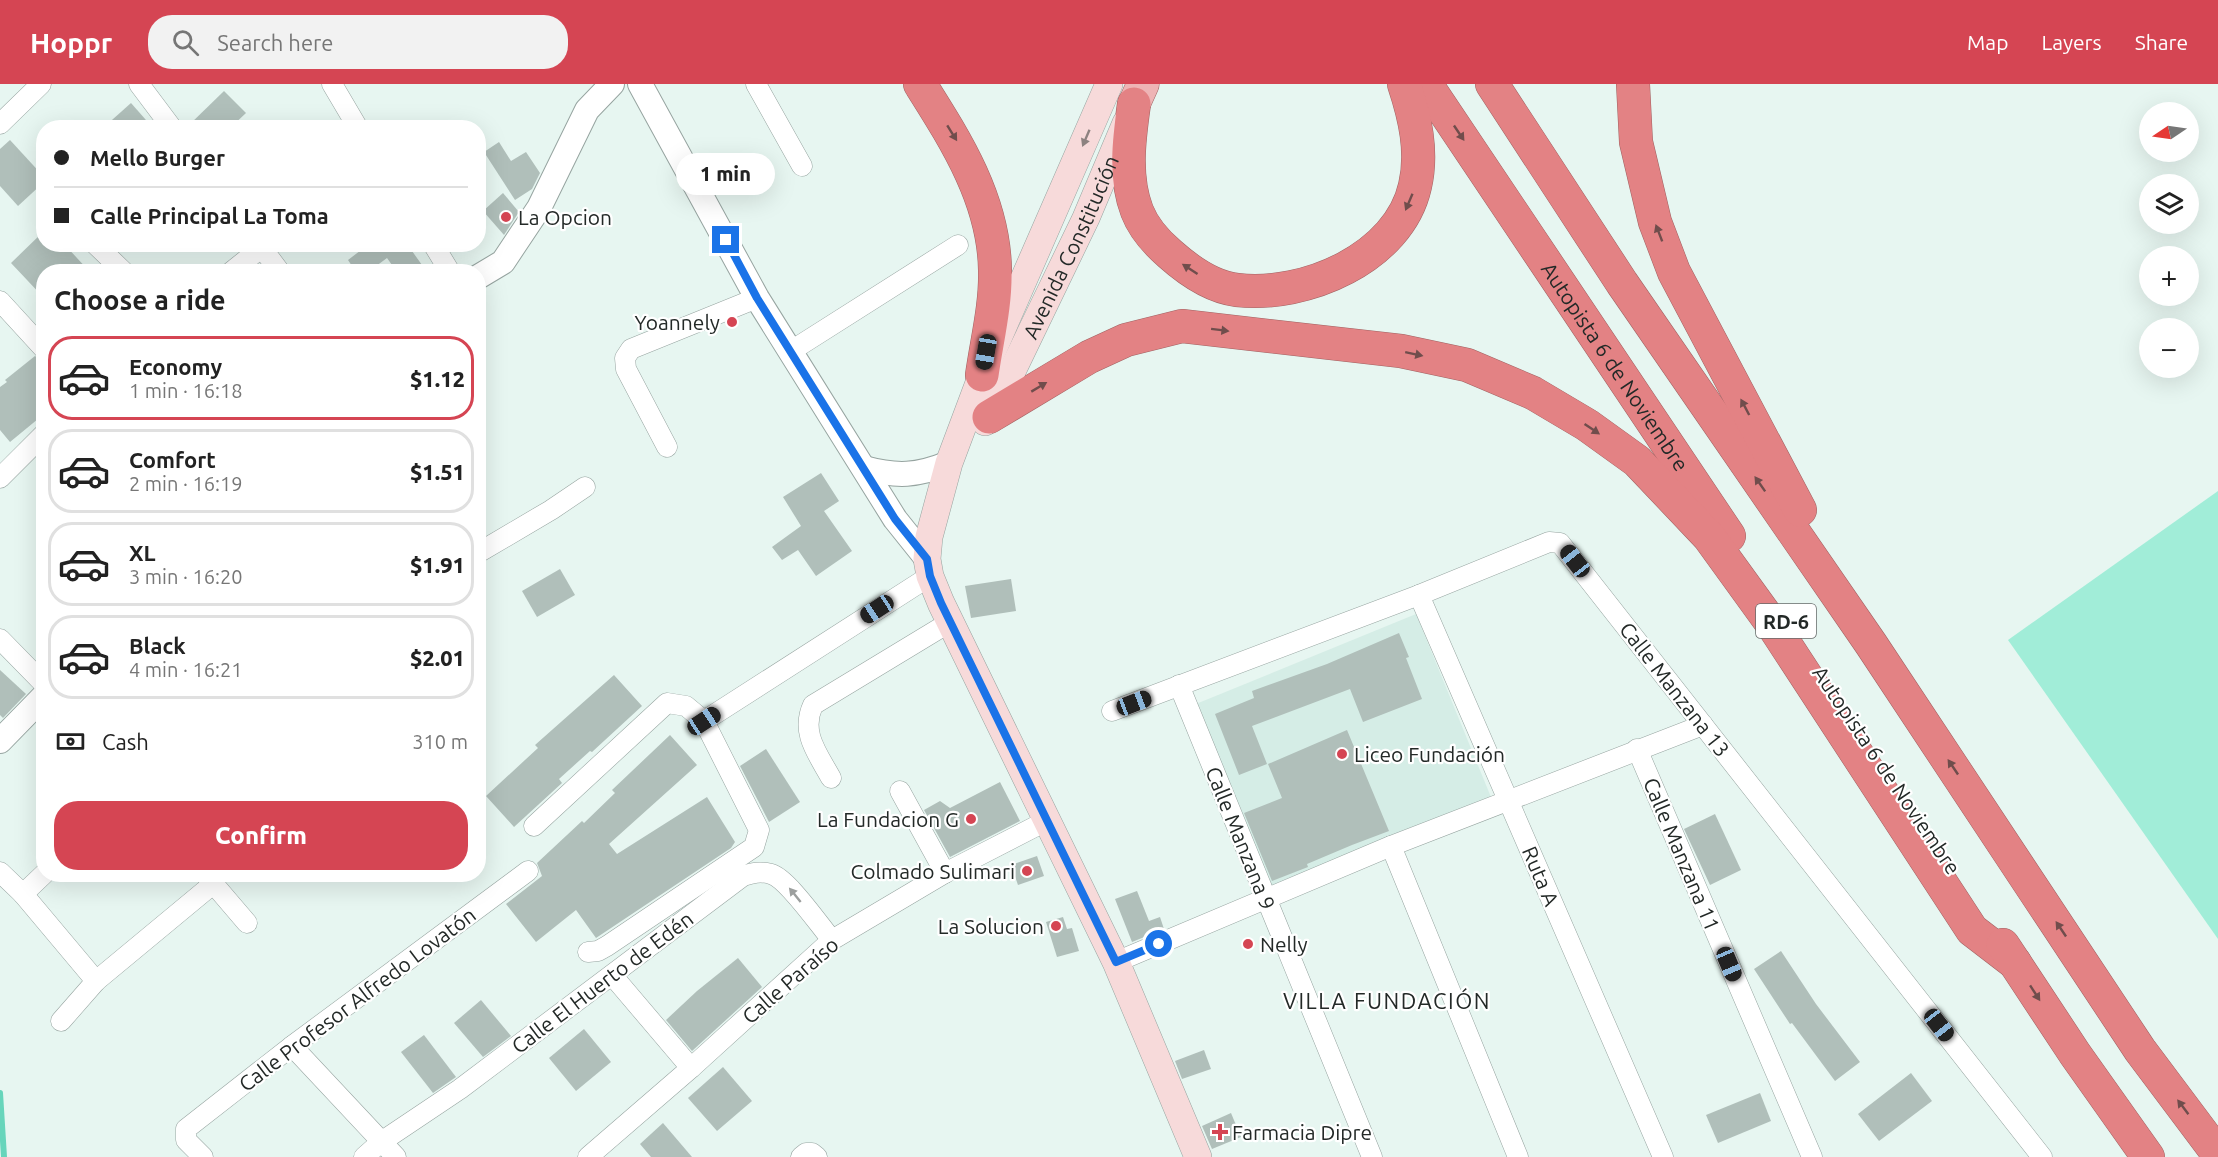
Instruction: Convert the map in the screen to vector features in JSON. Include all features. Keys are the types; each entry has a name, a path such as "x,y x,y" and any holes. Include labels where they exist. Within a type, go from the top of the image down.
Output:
{"highway":[{"path":"920,84 960,147 982,197 992,233 995,270 993,306 982,375"},
{"path":"1139,94 1128,144 1130,181 1137,212 1153,240 1180,263 1206,280 1235,290 1262,291 1302,284 1334,275 1356,264 1380,244 1402,219 1415,188 1419,155 1416,127 1404,84"},
{"name":"Autopista 6 de Noviembre","path":"1426,84 2075,1054 2148,1157"},
{"name":"RD-6","path":"1492,84 1622,283 1871,644 2140,1050 2218,1154"},
{"path":"1633,84 1636,142 1654,222 1674,272 1871,644"},
{"path":"989,417 1089,357 1126,340 1182,326 1401,351 1467,364 1533,393 1587,425 1637,461 1709,537 1772,624 1972,930 2015,963"}],"main road":[{"name":"Avenida Constitución","path":"1109,84 982,375 949,463 928,537 928,567 950,622 1116,962 1198,1157"},
{"name":"Avenida Constitución","path":"949,463 970,443 989,417 1086,219 1139,94"}],"street":[{"path":"0,124 41,84"},
{"path":"139,84 166,120"},
{"path":"332,84 353,120"},
{"path":"486,272 503,262 539,208 587,110 612,84"},
{"path":"640,84 757,298 895,519 928,567 704,721"},
{"path":"756,84 802,166"},
{"path":"791,351 958,245"},
{"path":"103,252 116,264"},
{"path":"240,264 253,252"},
{"path":"265,252 274,264"},
{"path":"667,447 626,369 626,358 631,349 757,298"},
{"path":"0,301 36,339"},
{"path":"0,478 36,442"},
{"path":"864,468 885,474 903,475 926,472 949,463"},
{"path":"486,546 585,488"},
{"name":"Calle Manzana 13","path":"1112,711 1419,595 1549,542 1560,543 2042,1157"},
{"name":"Ruta A","path":"1419,595 1663,1157"},
{"path":"831,778 810,740 807,717 813,705 950,622"},
{"path":"0,639 36,676"},
{"name":"Calle Manzana 9","path":"1179,686 1372,1157"},
{"path":"534,826 667,703 686,706 704,721 759,830 754,847 607,946 598,951 588,952"},
{"path":"0,741 36,704"},
{"path":"1116,962 1392,846 1703,724"},
{"name":"Calle Manzana 11","path":"1637,749 1812,1157"},
{"path":"900,791 945,873"},
{"name":"Calle Paraíso","path":"588,1157 691,1068 832,940 945,873 1048,820"},
{"path":"1392,846 1518,1157"},
{"name":"Calle Profesor Alfredo Lovatón","path":"203,1157 186,1140 186,1129 292,1046 528,871"},
{"path":"0,872 22,894 96,981"},
{"name":"Calle El Huerto de Edén","path":"364,1157 381,1142 460,1089 742,876 755,872 772,874 784,882 832,940"},
{"path":"22,894 36,881"},
{"path":"62,1021 96,981 206,882"},
{"path":"212,882 246,923"},
{"path":"612,975 691,1068"},
{"path":"292,1046 396,1157"}],"shaded area":[{"name":"Liceo Fundación","path":"1416,614 1493,802 1268,894 1191,706"}],"green space":[{"path":"2218,491 2218,939 2008,640"}],"building":[{"path":"224,91 246,113 239,120 194,120"},
{"path":"131,103 146,120 112,120"},
{"path":"10,140 36,168 36,189 18,206 0,186 0,149"},
{"path":"499,142 511,161 526,152 540,173 532,189 515,200 486,155 486,151"},
{"name":"La Opcion","path":"503,193 519,212 504,235 486,214 486,208"},
{"path":"36,239 36,252 71,252 83,264 36,264 36,290 11,263"},
{"path":"358,252 413,252 421,264 391,264 387,258 379,264 351,264 348,260"},
{"path":"36,357 36,421 10,442 0,430 0,387 7,382 5,380"},
{"path":"821,473 839,501 824,511 852,551 816,576 798,550 782,560 772,547 801,526 783,497"},
{"path":"560,569 575,595 537,617 522,591"},
{"path":"1011,579 1016,611 971,618 965,586"},
{"path":"1399,633 1422,699 1363,722 1350,689 1252,726 1267,764 1239,775 1215,714 1254,698 1252,691 1327,664"},
{"path":"0,670 26,694 3,718 0,715"},
{"path":"614,675 642,706 559,779 562,783 514,827 486,796 538,748 535,745"},
{"path":"1347,730 1389,831 1307,864 1308,867 1272,881 1244,813 1282,798 1268,764"},
{"path":"670,735 697,765 609,844 617,854 707,797 735,842 731,848 596,938 576,910 536,942 506,904 542,876 537,863 582,821 584,823 615,793 612,790"},
{"path":"766,749 800,802 769,822 740,766"},
{"name":"La Fundacion G","path":"1000,782 1020,821 950,857 924,810 940,801 950,808"},
{"path":"1715,814 1741,870 1710,885 1684,829"},
{"name":"Colmado Sulimari","path":"1037,856 1044,876 1018,885 1011,865"},
{"path":"1137,891 1149,921 1160,917 1164,929 1132,942 1115,899"},
{"path":"1063,917 1067,929 1072,928 1079,951 1057,957 1046,922"},
{"path":"1781,951 1816,1004 1860,1062 1835,1081 1792,1023 1790,1024 1754,969"},
{"path":"738,958 762,987 692,1051 666,1020"},
{"path":"481,1000 511,1036 483,1057 454,1023"},
{"path":"584,1029 611,1062 576,1091 549,1058"},
{"path":"424,1035 456,1077 433,1093 401,1052"},
{"path":"1204,1050 1211,1069 1182,1079 1175,1061"},
{"path":"723,1067 752,1101 717,1131 688,1098"},
{"path":"1911,1073 1932,1101 1879,1141 1858,1114"},
{"path":"1760,1093 1771,1121 1718,1143 1706,1115"},
{"name":"Farmacia Dipre","path":"1231,1113 1241,1137 1212,1149 1202,1126"},
{"path":"663,1123 692,1157 651,1157 640,1144"}],"waterway":[{"path":"0,1093 4,1157"}],"place":[{"name":"La Opcion","path":"506,217"},
{"name":"Yoannely","path":"732,322"},
{"name":"Liceo Fundación","path":"1342,754"},
{"name":"La Fundacion G","path":"971,819"},
{"name":"Colmado Sulimari","path":"1027,871"},
{"name":"La Solucion","path":"1056,926"},
{"name":"Nelly","path":"1248,944"},
{"name":"Farmacia Dipre","path":"1220,1132"}],"district":[{"name":"VILLA FUNDACIÓN","path":"1387,1000"}],"route":[{"path":"726,240 757,298 895,519 927,559 930,576 941,603 1116,962 1159,944"}]}
